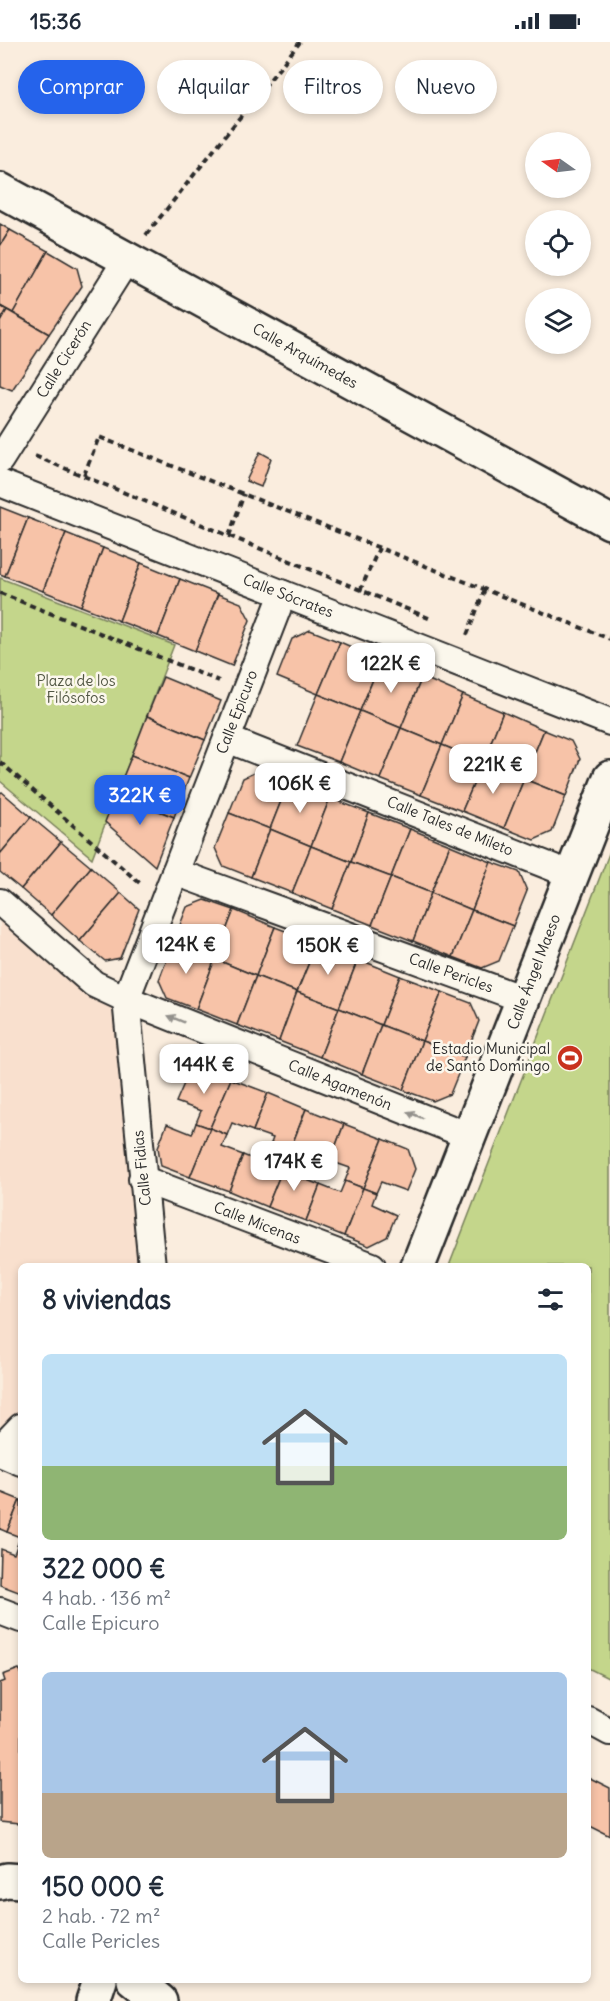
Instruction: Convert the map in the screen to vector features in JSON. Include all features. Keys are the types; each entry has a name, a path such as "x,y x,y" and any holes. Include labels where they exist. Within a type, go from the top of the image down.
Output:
{"street":[{"name":"Calle Arquímedes","path":"0,190 610,522"},
{"name":"Calle Cicerón","path":"5,452 127,259"},
{"name":"Calle Sócrates","path":"0,483 610,722"},
{"name":"Calle Epicuro","path":"126,999 283,594"},
{"name":"Calle Tales de Mileto","path":"227,738 572,875"},
{"name":"Calle Ángel Maeso","path":"419,1263 610,777"},
{"name":"Calle Pericles","path":"175,872 523,999"},
{"name":"Calle Agamenón","path":"0,902 94,984 126,999 469,1136"},
{"name":"Calle Fidias","path":"126,999 152,1263"},
{"name":"Calle Micenas","path":"142,1179 364,1263"},
{"path":"18,1430 0,1451 18,1460"},
{"path":"0,1611 18,1618"},
{"path":"591,1722 610,1732"},
{"path":"93,2001 99,1983"},
{"path":"138,1983 160,2001"}],"path":[{"path":"127,259 300,42"},
{"path":"84,476 99,437 610,639"},
{"path":"5,452 84,476 436,621"},
{"path":"229,536 244,494"},
{"path":"349,620 379,548"},
{"path":"457,661 485,589"},
{"path":"0,593 245,692"},
{"path":"457,629 478,638"},
{"path":"0,762 163,903"}],"shaded area":[{"path":"0,902 126,999 152,1263 18,1263 18,1430 0,1449"}],"green space":[{"name":"Plaza de los Filósofos","path":"0,578 174,645 92,858 0,781"},
{"name":"Estadio Municipal de Santo Domingo","path":"610,851 610,1679 591,1670 591,1263 450,1263"}],"building":[{"path":"0,224 10,230 0,246"},
{"path":"10,230 48,251 13,313 0,306 0,246"},
{"path":"48,251 77,268 82,286 49,334 13,313"},
{"path":"0,306 7,310 0,322"},
{"path":"7,310 49,334 12,390 0,385 0,322"},
{"path":"260,452 271,458 261,487 246,481"},
{"path":"0,507 28,518 5,576 0,574"},
{"path":"28,518 66,533 43,591 5,576"},
{"path":"66,533 103,548 81,606 43,591"},
{"path":"103,548 141,563 119,621 81,606"},
{"path":"141,563 180,579 158,636 119,621"},
{"path":"180,579 218,594 195,651 158,636"},
{"path":"218,594 241,603 250,620 232,666 195,651"},
{"path":"310,630 340,642 318,694 277,677 292,639"},
{"path":"340,642 381,660 360,711 318,694"},
{"path":"381,660 422,677 401,728 360,711"},
{"path":"163,677 221,701 205,740 147,716"},
{"path":"422,677 463,695 442,745 401,728"},
{"path":"318,694 360,711 339,762 297,746"},
{"path":"463,695 503,712 483,762 442,745"},
{"path":"360,711 401,728 380,779 339,762"},
{"path":"503,712 544,730 524,779 483,762"},
{"path":"147,716 205,740 189,778 132,755"},
{"path":"401,728 442,745 421,795 380,779"},
{"path":"544,730 571,741 580,759 566,796 524,779"},
{"path":"442,745 483,762 462,811 421,795"},
{"path":"132,755 189,778 174,817 116,794"},
{"path":"483,762 524,779 504,828 462,811"},
{"path":"260,770 289,781 270,829 229,813 243,778"},
{"path":"524,779 566,796 552,832 534,840 504,828"},
{"path":"289,781 330,798 311,846 270,829"},
{"path":"2,792 31,817 0,854 0,793"},
{"path":"116,794 174,817 155,866 105,822"},
{"path":"330,798 369,813 351,862 311,846"},
{"path":"229,813 270,829 251,877 223,866 215,848"},
{"path":"369,813 410,829 391,877 351,862"},
{"path":"31,817 61,842 21,889 0,872 0,854"},
{"path":"270,829 311,846 292,893 251,877"},
{"path":"410,829 450,845 431,893 391,877"},
{"path":"61,842 91,867 51,915 21,889"},
{"path":"450,845 491,862 472,910 431,893"},
{"path":"311,846 351,862 332,909 292,893"},
{"path":"351,862 391,877 372,925 332,909"},
{"path":"491,862 519,872 527,891 513,926 472,910"},
{"path":"91,867 121,893 80,941 51,915"},
{"path":"391,877 431,893 413,941 372,925"},
{"path":"121,893 139,909 120,958 105,961 80,941"},
{"path":"431,893 472,910 453,957 413,941"},
{"path":"205,900 234,910 215,959 173,943 187,907"},
{"path":"234,910 275,927 256,976 215,959"},
{"path":"472,910 513,926 499,961 482,968 453,957"},
{"path":"275,927 317,943 297,992 256,976"},
{"path":"173,943 215,959 196,1009 167,998 159,980"},
{"path":"317,943 358,959 339,1008 297,992"},
{"path":"215,959 256,976 237,1025 196,1009"},
{"path":"358,959 400,976 381,1025 339,1008"},
{"path":"256,976 297,992 279,1041 237,1025"},
{"path":"400,976 442,992 422,1041 381,1025"},
{"path":"297,992 339,1008 320,1057 279,1041"},
{"path":"442,992 471,1003 479,1021 465,1057 422,1041"},
{"path":"339,1008 381,1025 362,1074 320,1057"},
{"path":"381,1025 422,1041 403,1090 362,1074"},
{"path":"422,1041 465,1057 450,1094 433,1101 403,1090"},
{"path":"206,1069 231,1079 210,1128 196,1123 201,1111 176,1102 186,1079"},
{"path":"231,1079 268,1093 253,1131 232,1123 227,1135 210,1128"},
{"path":"268,1093 306,1109 287,1158 268,1151 273,1138 253,1131"},
{"path":"306,1109 344,1124 330,1161 309,1152 304,1165 287,1158"},
{"path":"196,1123 210,1128 190,1177 161,1166 158,1147 167,1124 192,1134"},
{"path":"344,1124 383,1139 363,1188 345,1181 350,1168 330,1161"},
{"path":"210,1128 227,1135 222,1147 243,1155 229,1191 190,1177"},
{"path":"383,1139 408,1149 415,1169 406,1191 381,1182 376,1193 363,1188"},
{"path":"268,1151 287,1158 267,1207 229,1191 243,1155 263,1163"},
{"path":"287,1158 304,1165 299,1177 320,1185 306,1221 267,1207"},
{"path":"345,1181 363,1188 344,1236 306,1221 320,1185 340,1193"},
{"path":"363,1188 376,1193 372,1204 396,1215 387,1237 369,1246 344,1236"},
{"path":"0,1492 18,1499 18,1505 7,1532 0,1529"},
{"path":"18,1505 18,1536 7,1532"},
{"path":"18,1546 18,1592 0,1585 1,1549 14,1554"},
{"path":"18,1669 18,1824 0,1822 0,1683 5,1681 3,1675"},
{"path":"591,1778 610,1788 610,1836 591,1826"}],"place":[{"name":"Estadio Municipal de Santo Domingo","path":"570,1058"}]}
